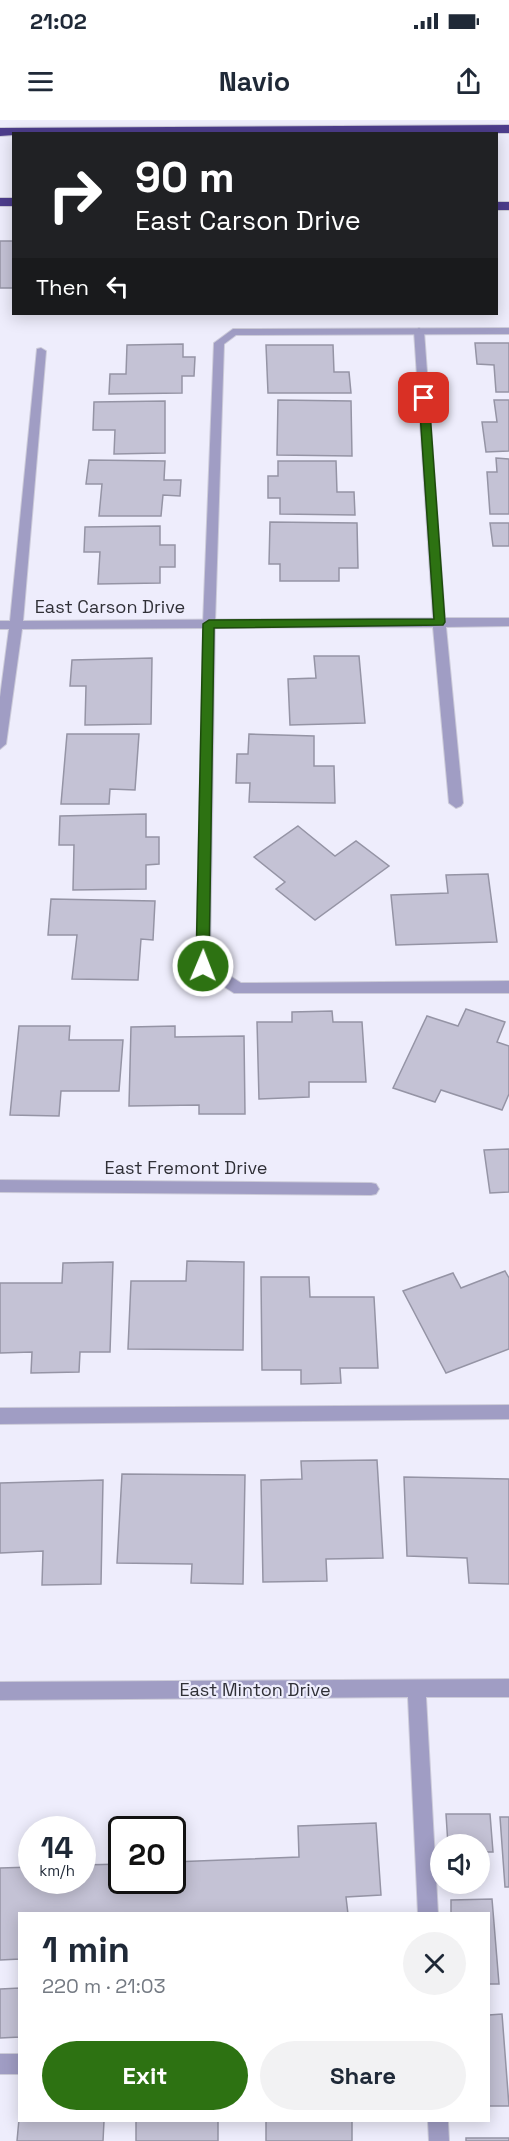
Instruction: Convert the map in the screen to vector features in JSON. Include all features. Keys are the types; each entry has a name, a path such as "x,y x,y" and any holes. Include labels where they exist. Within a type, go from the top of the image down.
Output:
{"highway":[{"path":"0,132 509,129"}],"street":[{"path":"419,331 456,804"},
{"path":"509,331 233,332 219,343 209,624 203,966 239,988 509,987"},
{"path":"0,744 16,625 41,351"},
{"name":"East Carson Drive","path":"0,625 509,621"},
{"name":"East Fremont Drive","path":"0,1186 371,1188"},
{"path":"0,1416 509,1412"},
{"name":"East Minton Drive","path":"0,1691 509,1688"},
{"path":"417,1689 428,1912"},
{"path":"0,2064 18,2064"},
{"path":"438,2122 439,2141"}],"building":[{"path":"0,241 12,241 12,288 0,288"},
{"path":"475,343 509,343 509,392 496,392 494,365 477,364"},
{"path":"183,344 183,357 195,357 194,376 182,376 182,393 109,394 110,374 126,374 127,345"},
{"path":"266,345 333,345 334,372 349,372 351,393 268,393"},
{"path":"278,400 351,401 352,456 277,455"},
{"path":"494,400 509,400 509,451 486,452 482,422 497,422"},
{"path":"165,401 165,453 114,454 115,430 93,430 94,402"},
{"path":"496,458 509,459 509,514 490,514 487,472 497,472"},
{"path":"89,460 165,461 164,480 181,480 180,496 163,495 161,516 99,516 102,484 86,484"},
{"path":"278,461 336,461 337,492 354,492 355,515 280,514 280,498 268,498 268,476 278,476"},
{"path":"270,522 357,523 358,568 339,568 339,581 280,581 280,564 269,564"},
{"path":"490,523 509,523 509,546 493,546"},
{"path":"160,526 160,545 175,545 175,567 160,567 160,583 98,584 100,552 84,552 85,527"},
{"path":"314,656 359,656 365,723 290,725 288,679 316,678"},
{"path":"152,658 151,724 85,725 86,686 70,686 72,660"},
{"path":"67,734 139,734 135,790 110,789 109,804 61,804"},
{"path":"249,734 314,736 314,766 334,766 335,803 249,802 250,783 236,783 237,754 248,754"},
{"path":"146,814 146,837 159,837 159,864 146,865 146,889 73,890 74,845 59,845 60,816"},
{"path":"298,826 335,856 356,841 389,866 315,920 276,889 285,882 254,857"},
{"path":"488,874 497,942 396,945 391,895 448,893 446,875"},
{"path":"51,899 155,901 153,940 141,939 138,980 72,979 77,935 48,935"},
{"path":"466,1009 505,1022 497,1042 509,1046 509,1094 502,1110 441,1090 435,1102 393,1088 427,1016 458,1026"},
{"path":"332,1011 333,1022 362,1022 366,1082 309,1082 309,1097 259,1099 257,1022 292,1022 292,1012"},
{"path":"19,1026 70,1026 69,1040 123,1040 119,1091 61,1091 59,1116 10,1115"},
{"path":"175,1026 175,1037 244,1036 245,1114 199,1114 199,1105 129,1106 131,1027"},
{"path":"509,1149 509,1192 490,1193 484,1150"},
{"path":"187,1261 244,1262 243,1350 128,1349 131,1281 186,1281"},
{"path":"113,1262 110,1352 80,1352 79,1372 31,1373 32,1352 0,1353 0,1283 62,1283 63,1263"},
{"path":"505,1271 509,1278 509,1349 446,1373 403,1291 453,1273 461,1288"},
{"path":"261,1277 309,1277 310,1297 374,1297 378,1368 340,1368 341,1383 301,1384 301,1370 262,1370"},
{"path":"377,1460 383,1558 326,1559 327,1581 263,1582 261,1480 302,1479 301,1461"},
{"path":"122,1474 245,1475 243,1584 191,1583 192,1564 117,1563"},
{"path":"404,1477 509,1479 509,1584 469,1583 467,1558 407,1556"},
{"path":"103,1480 101,1584 42,1585 43,1551 0,1553 0,1483"},
{"path":"446,1814 490,1814 493,1852 490,1852 490,1834 447,1834"},
{"path":"500,1817 509,1817 509,1887 505,1887"},
{"path":"376,1823 381,1895 346,1897 348,1912 18,1912 18,1959 0,1960 0,1868 18,1867 18,1894 96,1894 96,1865 108,1864 108,1894 186,1894 186,1861 299,1857 298,1826"},
{"path":"492,1899 499,1984 490,1984 490,1912 451,1912 451,1900"},
{"path":"18,1988 18,2037 0,2038 0,1989"},
{"path":"502,2014 509,2106 490,2106 490,2015"},
{"path":"19,2122 104,2122 103,2141 17,2141"},
{"path":"136,2122 218,2122 218,2141 136,2141"},
{"path":"266,2122 352,2122 352,2141 266,2141"},
{"path":"466,2138 509,2138 509,2141 466,2141"}],"route":[{"path":"203,966 209,624 440,622 424,398"}]}
